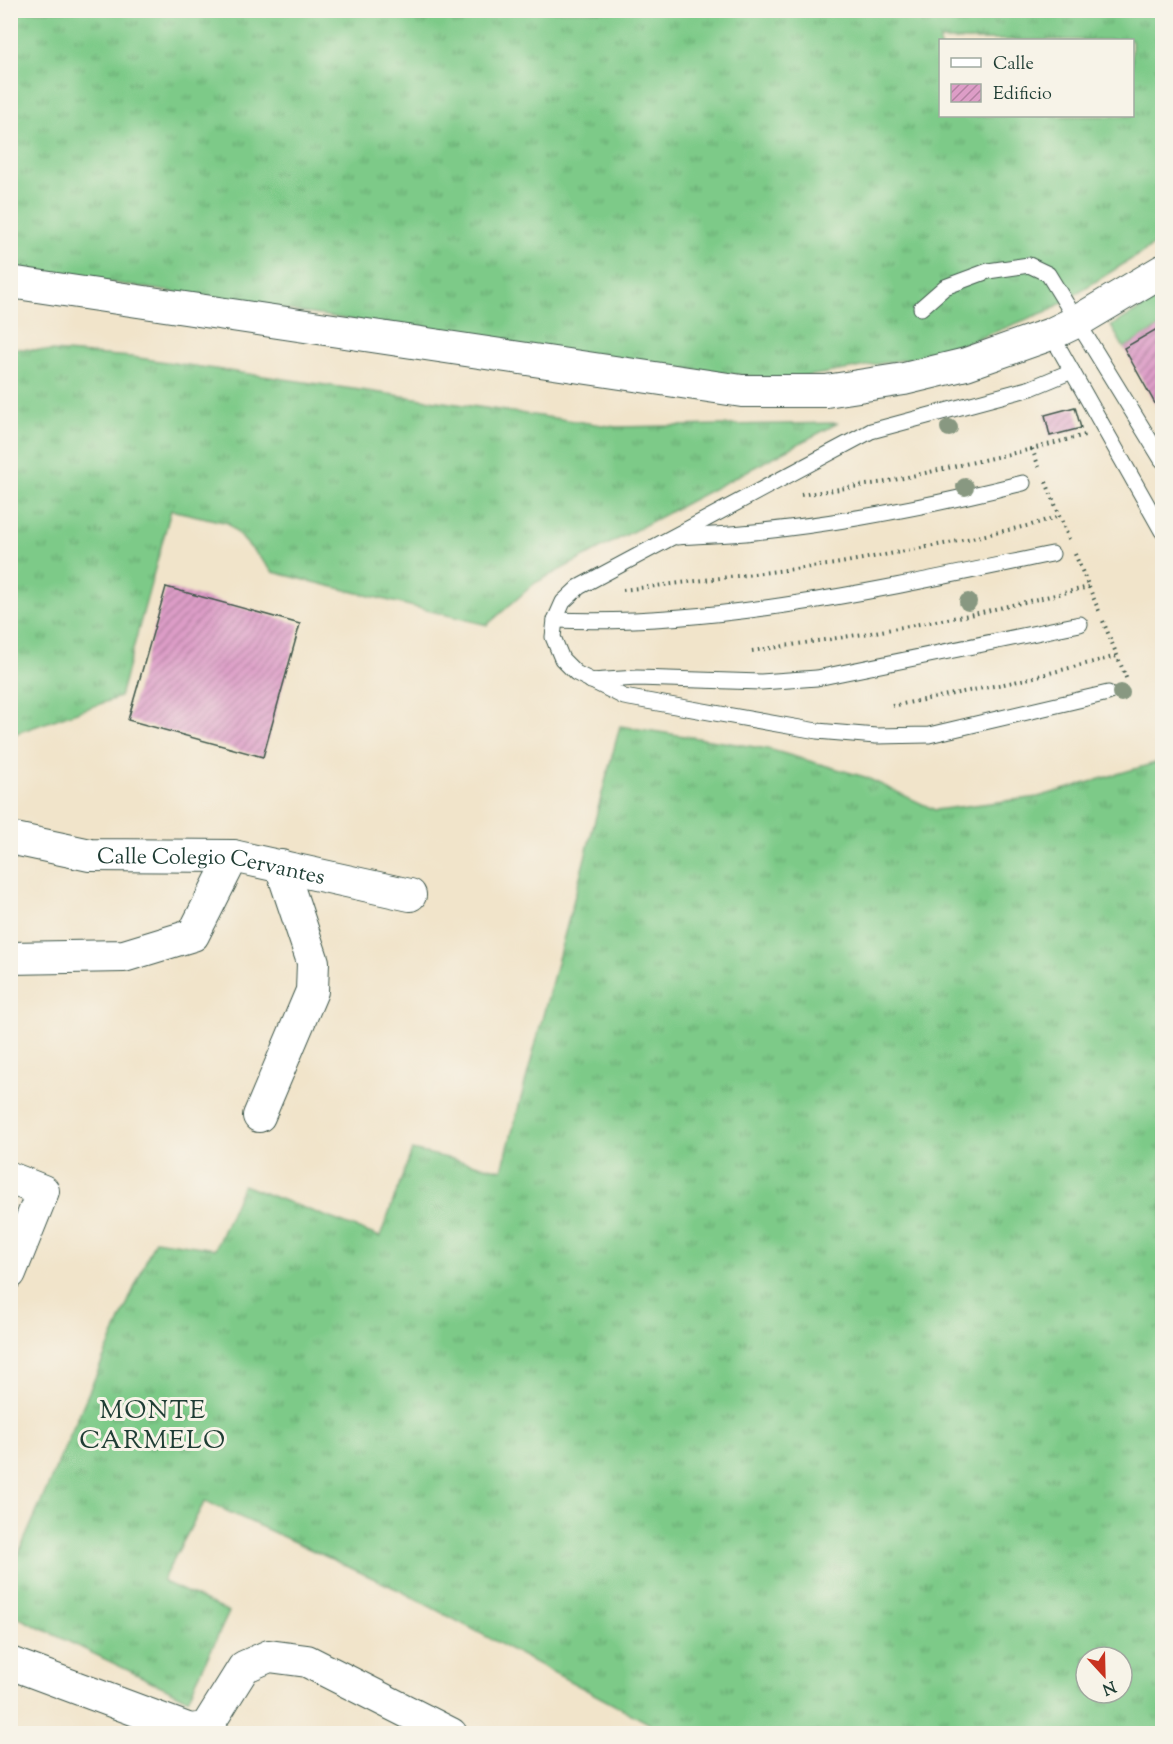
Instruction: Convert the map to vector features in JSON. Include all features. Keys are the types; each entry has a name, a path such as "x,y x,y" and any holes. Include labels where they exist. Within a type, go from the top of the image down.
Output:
{"street":[{"path":"10,282 742,391 826,391 904,379 966,364 1064,327 1162,271"},
{"name":"Calle Colegio Cervantes","path":"10,838 90,855 233,856 410,895"},
{"path":"10,958 124,956 193,935 233,856"},
{"path":"259,1116 312,991 314,962 281,866"},
{"path":"10,1178 43,1191 10,1273"},
{"path":"10,1663 190,1730 205,1731 244,1667 269,1656 307,1661 451,1734"}],"lane":[{"path":"921,308 945,287 988,271 1029,265 1048,274 1064,327 1072,370 1162,531"},
{"path":"1064,327 1162,460"},
{"path":"1072,370 1031,388 871,431 579,587 563,602 555,620 553,637 562,658 576,673 624,697 817,731 876,736 929,735 1108,693"},
{"path":"672,537 752,533 842,521 949,501 1023,483"},
{"path":"555,620 592,621 706,615 861,593 1052,554"},
{"path":"590,681 637,678 761,682 817,678 1080,624"}],"path":[{"path":"799,496 885,482 1092,434 1081,409 1085,394"},
{"path":"1032,449 1040,468"},
{"path":"1044,478 1131,689"},
{"path":"618,590 835,564 949,543 1030,525 1059,516"},
{"path":"752,651 969,615 1089,587"},
{"path":"892,706 1014,682 1117,656"}],"green space":[{"path":"10,11 1162,11 1162,240 1050,310 942,353 786,380 633,364 11,267"},
{"path":"1162,296 1162,326 1124,348 1111,326"},
{"path":"10,348 132,357 616,427 838,423 535,583 487,625 273,572 228,523 171,510 120,697 11,735"},
{"path":"620,726 768,749 865,777 935,810 1038,797 1162,761 1162,1733 667,1733 401,1591 205,1501 162,1581 229,1612 188,1699 11,1614 11,1571 155,1240 215,1249 243,1185 380,1237 412,1150 502,1170"}],"building":[{"path":"1162,326 1162,416 1124,348"},
{"path":"1075,407 1081,428 1050,436 1045,415"},
{"path":"166,587 300,624 263,757 128,720"}],"district":[{"name":"MONTE CARMELO","path":"153,1424"}]}
